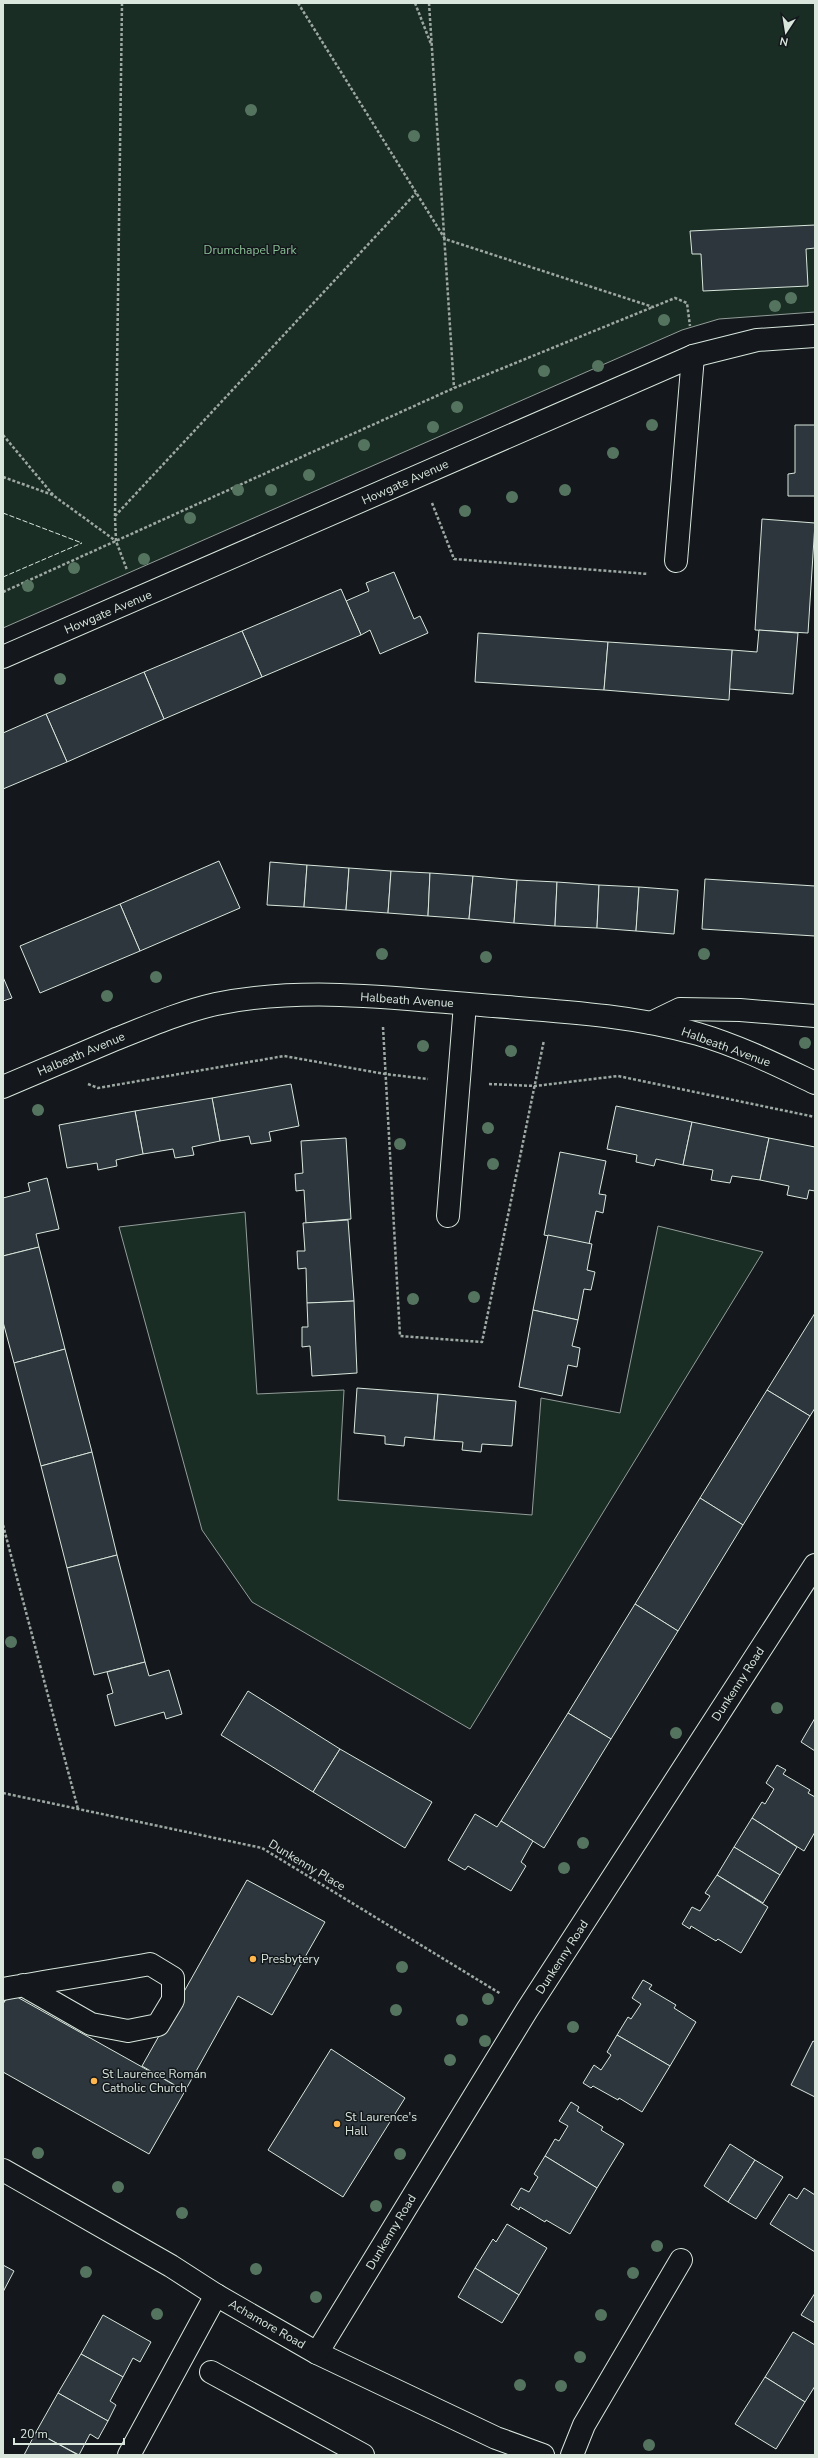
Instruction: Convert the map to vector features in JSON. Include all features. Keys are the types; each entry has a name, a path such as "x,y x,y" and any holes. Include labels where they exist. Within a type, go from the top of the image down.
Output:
{"street":[{"name":"Howgate Avenue","path":"3,657 693,356 757,340 815,336"},
{"path":"676,561 693,356"},
{"name":"Halbeath Avenue","path":"3,1087 169,1018 214,1005 258,996 304,994 551,1011 652,1023 699,1035 750,1052 815,1083"},
{"path":"448,1216 465,1004"},
{"path":"652,1023 680,1009 740,1010 815,1016"},
{"name":"Dunkenny Road","path":"317,2353 527,2010 815,1565"},
{"path":"150,1964 174,1978 173,2000 158,2025 128,2031 91,2024 13,1987 71,1979 150,1964"},
{"name":"Achamore Road","path":"3,2170 171,2266 216,2295 317,2353 493,2446 543,2455"},
{"path":"572,2455 584,2424 681,2260"},
{"path":"129,2455 216,2295"},
{"path":"211,2372 363,2455"}],"path":[{"path":"116,541 115,517 122,3"},
{"path":"298,3 444,239 653,307"},
{"path":"415,3 432,48"},
{"path":"429,3 454,388"},
{"path":"115,517 416,193"},
{"path":"3,592 454,388 675,298 687,303 693,356"},
{"path":"3,435 54,496 116,541"},
{"path":"421,475 454,559 675,576 676,561"},
{"path":"3,476 54,496"},
{"path":"3,1525 78,1809"},
{"name":"Dunkenny Place","path":"3,1793 262,1848 527,2010"}],"green space":[{"name":"Drumchapel Park","path":"3,3 815,3 815,312 719,319 682,330 3,628"},
{"path":"245,1212 257,1394 344,1390 338,1500 532,1515 541,1398 620,1413 658,1226 763,1252 470,1729 252,1602 202,1530 119,1227"}],"building":[{"path":"815,225 815,248 806,249 808,286 703,291 701,254 692,254 690,231"},
{"path":"795,425 815,425 815,496 788,496 788,474 795,473"},
{"path":"762,519 815,523 808,633 755,630"},
{"path":"394,572 414,619 420,616 428,633 380,654 370,630 361,635 346,601 369,591 366,583"},
{"path":"341,589 361,635 262,677 242,631"},
{"path":"759,630 798,633 793,694 729,689 732,650 757,652"},
{"path":"242,631 262,677 164,719 144,672"},
{"path":"478,633 608,642 604,690 475,682"},
{"path":"608,642 732,650 729,700 604,690"},
{"path":"144,672 164,719 67,762 46,714"},
{"path":"46,714 67,762 3,789 3,733"},
{"path":"219,861 240,908 140,951 120,904"},
{"path":"270,862 307,865 304,907 267,905"},
{"path":"307,865 349,868 346,910 304,907"},
{"path":"349,868 391,871 388,913 346,910"},
{"path":"391,871 430,873 428,916 388,913"},
{"path":"430,873 473,876 469,919 428,916"},
{"path":"473,876 517,880 514,923 469,919"},
{"path":"705,879 815,886 815,936 702,929"},
{"path":"517,880 557,882 555,926 514,923"},
{"path":"557,882 599,885 597,928 555,926"},
{"path":"599,885 639,887 636,931 597,928"},
{"path":"639,887 678,890 674,934 636,931"},
{"path":"120,904 140,951 40,993 20,946"},
{"path":"3,977 12,998 3,1001"},
{"path":"291,1084 299,1126 269,1132 271,1141 251,1144 249,1136 220,1141 212,1098"},
{"path":"212,1098 220,1141 192,1147 194,1155 175,1158 173,1149 143,1154 135,1111"},
{"path":"616,1106 692,1122 683,1165 656,1159 654,1166 636,1162 637,1155 607,1149"},
{"path":"135,1111 143,1154 116,1160 117,1166 98,1170 97,1163 67,1168 59,1125"},
{"path":"692,1122 769,1138 760,1180 732,1176 730,1183 711,1180 713,1170 683,1165"},
{"path":"346,1138 351,1219 306,1223 304,1190 296,1191 295,1174 303,1173 301,1141"},
{"path":"769,1138 815,1147 815,1191 809,1190 807,1199 787,1195 789,1186 760,1180"},
{"path":"560,1152 606,1161 599,1194 606,1195 603,1213 596,1211 589,1244 544,1235"},
{"path":"47,1178 59,1229 36,1234 39,1247 3,1256 3,1198 30,1191 28,1183"},
{"path":"348,1220 354,1301 307,1303 306,1268 298,1269 297,1251 305,1251 303,1223"},
{"path":"548,1235 592,1244 587,1270 595,1272 591,1290 584,1289 578,1320 533,1310"},
{"path":"39,1247 65,1349 14,1363 3,1322 3,1256"},
{"path":"354,1301 357,1373 312,1376 310,1346 302,1347 302,1327 308,1327 307,1303"},
{"path":"533,1310 578,1320 572,1346 580,1348 577,1367 568,1365 562,1396 519,1387"},
{"path":"815,1313 815,1408 810,1416 767,1390"},
{"path":"65,1349 92,1452 41,1466 14,1363"},
{"path":"357,1388 438,1394 434,1440 405,1437 404,1446 385,1444 385,1436 354,1433"},
{"path":"767,1390 810,1416 743,1525 700,1498"},
{"path":"438,1394 516,1401 512,1446 482,1444 481,1452 462,1450 463,1442 434,1440"},
{"path":"92,1452 117,1555 67,1568 41,1466"},
{"path":"700,1498 743,1525 678,1631 635,1604"},
{"path":"117,1555 145,1662 94,1675 67,1568"},
{"path":"635,1604 678,1631 611,1739 568,1713"},
{"path":"145,1662 149,1676 169,1670 182,1714 166,1719 164,1712 115,1726 107,1695 113,1693 107,1672"},
{"path":"248,1691 340,1749 313,1792 221,1735"},
{"path":"568,1713 611,1739 544,1848 501,1821"},
{"path":"815,1718 815,1751 801,1742"},
{"path":"340,1749 432,1802 405,1848 313,1792"},
{"path":"777,1765 786,1770 783,1774 810,1790 808,1793 815,1797 815,1832 804,1851 752,1818 762,1802 765,1804 774,1789 766,1783"},
{"path":"475,1814 497,1827 501,1821 533,1841 521,1862 526,1866 511,1891 468,1866 465,1870 448,1860"},
{"path":"752,1818 797,1847 780,1875 734,1847"},
{"path":"734,1847 780,1875 763,1903 717,1875"},
{"path":"717,1875 768,1907 741,1953 718,1939 716,1941 691,1926 690,1929 682,1924 692,1907 700,1911 710,1896 705,1893"},
{"name":"Presbytery","path":"247,1880 325,1922 272,2015 238,1996 185,2091 142,2066"},
{"path":"643,1980 652,1985 649,1989 676,2005 674,2008 696,2022 670,2066 617,2035 628,2017 631,2019 641,2004 632,1998"},
{"name":"St Laurence Roman Catholic Church","path":"10,1993 185,2091 149,2154 3,2072 3,2004"},
{"path":"617,2035 670,2066 642,2112 619,2098 618,2100 593,2086 591,2088 583,2083 594,2065 601,2070 611,2055 607,2052"},
{"path":"813,2041 815,2042 815,2097 791,2085"},
{"name":"St Laurence's Hall","path":"331,2049 405,2098 343,2197 268,2150"},
{"path":"571,2102 579,2107 577,2111 603,2127 601,2130 624,2144 597,2188 545,2156 555,2139 559,2141 568,2126 559,2121"},
{"path":"730,2144 755,2160 728,2202 704,2186"},
{"path":"545,2156 597,2188 570,2234 546,2220 545,2222 520,2207 519,2210 511,2205 521,2188 529,2192 538,2177 534,2174"},
{"path":"755,2160 783,2177 756,2219 728,2202"},
{"path":"804,2188 815,2195 815,2252 770,2224 789,2194 797,2199"},
{"path":"507,2224 547,2248 519,2295 475,2268 493,2239 496,2242"},
{"path":"3,2265 14,2271 3,2292"},
{"path":"475,2268 519,2295 502,2323 458,2297"},
{"path":"815,2293 815,2323 801,2315"},
{"path":"103,2315 151,2342 140,2362 133,2358 123,2377 81,2354"},
{"path":"793,2332 815,2345 815,2386 805,2402 765,2377"},
{"path":"81,2354 123,2377 110,2401 116,2405 108,2421 58,2393"},
{"path":"765,2377 805,2402 776,2449 735,2424"},
{"path":"58,2393 108,2421 98,2439 90,2434 79,2455 36,2432"},
{"path":"36,2432 78,2455 24,2455"}],"fence":[{"path":"3,513 82,543"},
{"path":"3,577 82,543"}],"place":[{"name":"Presbytery","path":"253,1959"},
{"name":"St Laurence Roman Catholic Church","path":"94,2081"},
{"name":"St Laurence's Hall","path":"337,2124"}]}
